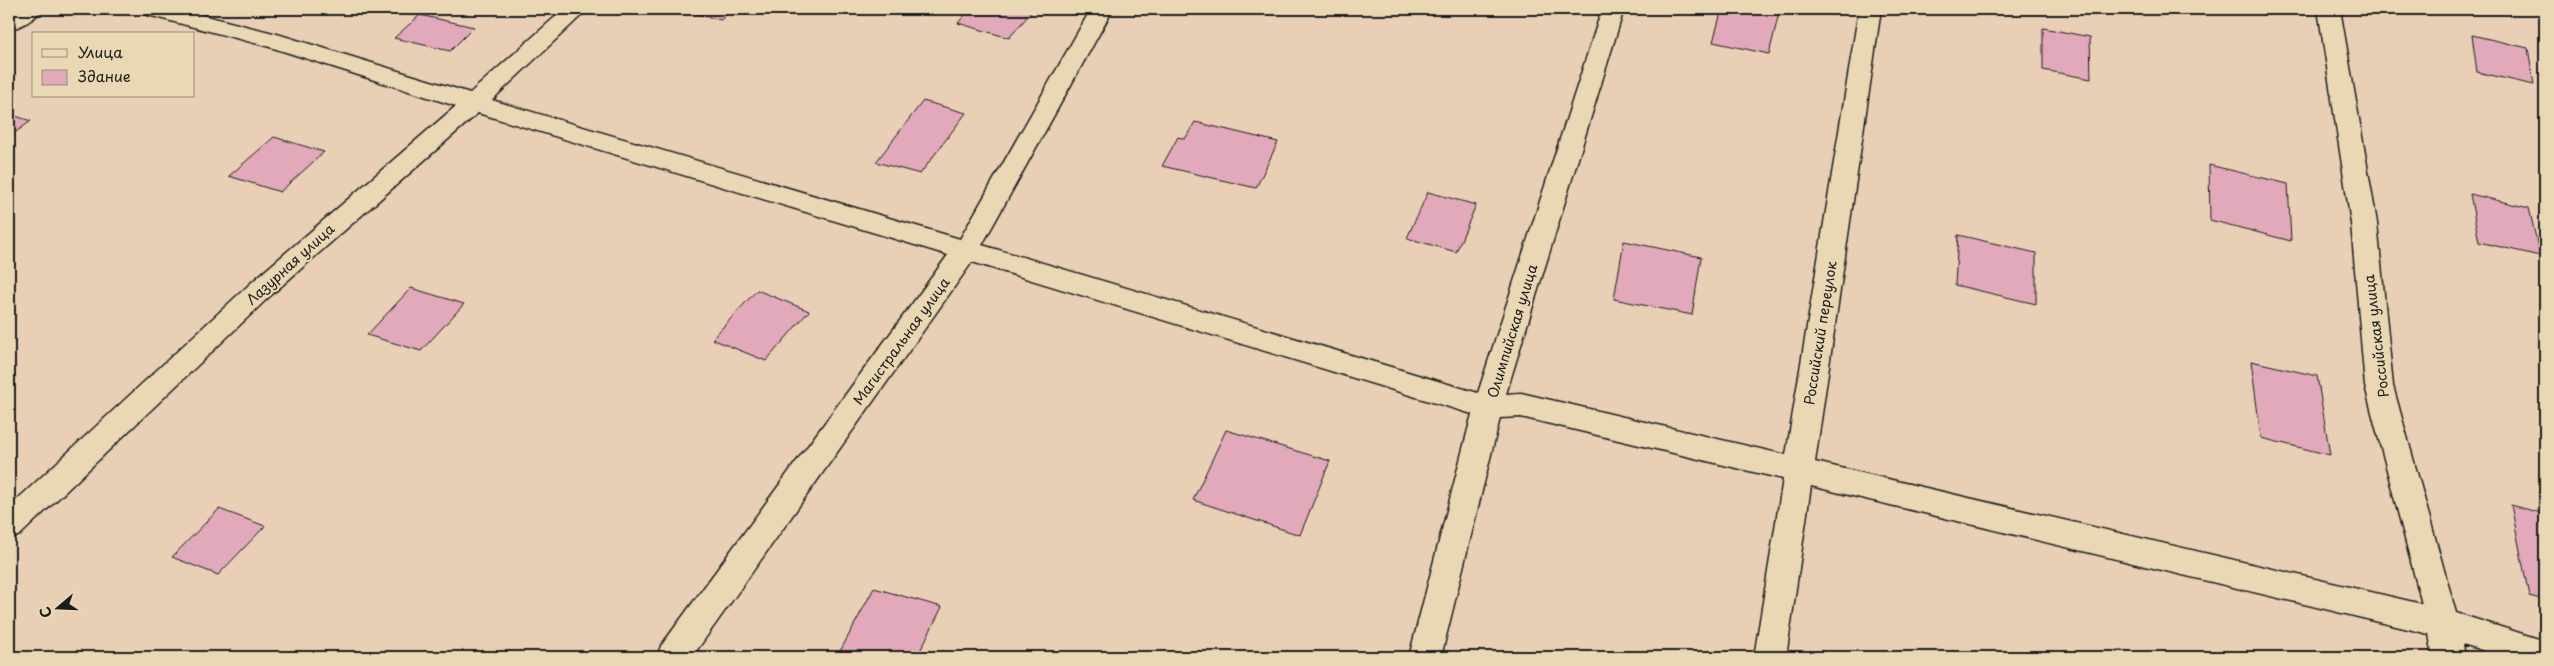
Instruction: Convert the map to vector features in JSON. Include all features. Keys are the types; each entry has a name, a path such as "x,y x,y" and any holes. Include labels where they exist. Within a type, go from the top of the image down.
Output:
{"street":[{"path":"9,23 31,9"},
{"path":"152,9 277,41 474,103 967,249 1488,408 1522,405 2444,623 2545,656"},
{"name":"Лазурная улица","path":"9,526 261,289 474,103 577,9"},
{"name":"Магистральная улица","path":"673,657 967,249 1102,9"},
{"name":"Олимпийская улица","path":"1425,657 1488,408 1613,9"},
{"name":"Российский переулок","path":"1770,657 1870,9"},
{"name":"Российская улица","path":"2329,9 2364,223 2379,386 2444,623 2449,657"}],"building":[{"path":"676,9 731,9 721,20"},
{"path":"970,9 1033,10 1009,38 958,23"},
{"path":"1722,9 1780,9 1769,54 1713,42"},
{"path":"420,15 474,27 450,51 394,38"},
{"path":"2043,28 2090,37 2091,79 2043,70"},
{"path":"2472,35 2528,48 2534,85 2477,72"},
{"path":"923,101 966,113 920,174 876,162"},
{"path":"9,114 31,121 9,137"},
{"path":"1195,122 1278,142 1256,188 1162,166 1178,137 1185,139"},
{"path":"274,137 324,152 280,192 229,176"},
{"path":"2209,165 2288,184 2291,241 2210,220"},
{"path":"1428,192 1476,205 1456,252 1407,238"},
{"path":"2470,194 2529,208 2540,256 2479,242"},
{"path":"1958,235 2036,253 2036,304 1955,285"},
{"path":"1624,241 1701,257 1692,315 1614,299"},
{"path":"411,288 464,304 421,351 367,335"},
{"path":"757,290 809,311 766,361 712,339"},
{"path":"2251,361 2317,376 2330,455 2261,438"},
{"path":"1226,430 1330,461 1300,535 1193,500"},
{"path":"2511,505 2545,514 2545,600 2529,596"},
{"path":"219,509 265,526 218,575 172,557"},
{"path":"874,588 942,607 917,657 837,657"}]}
